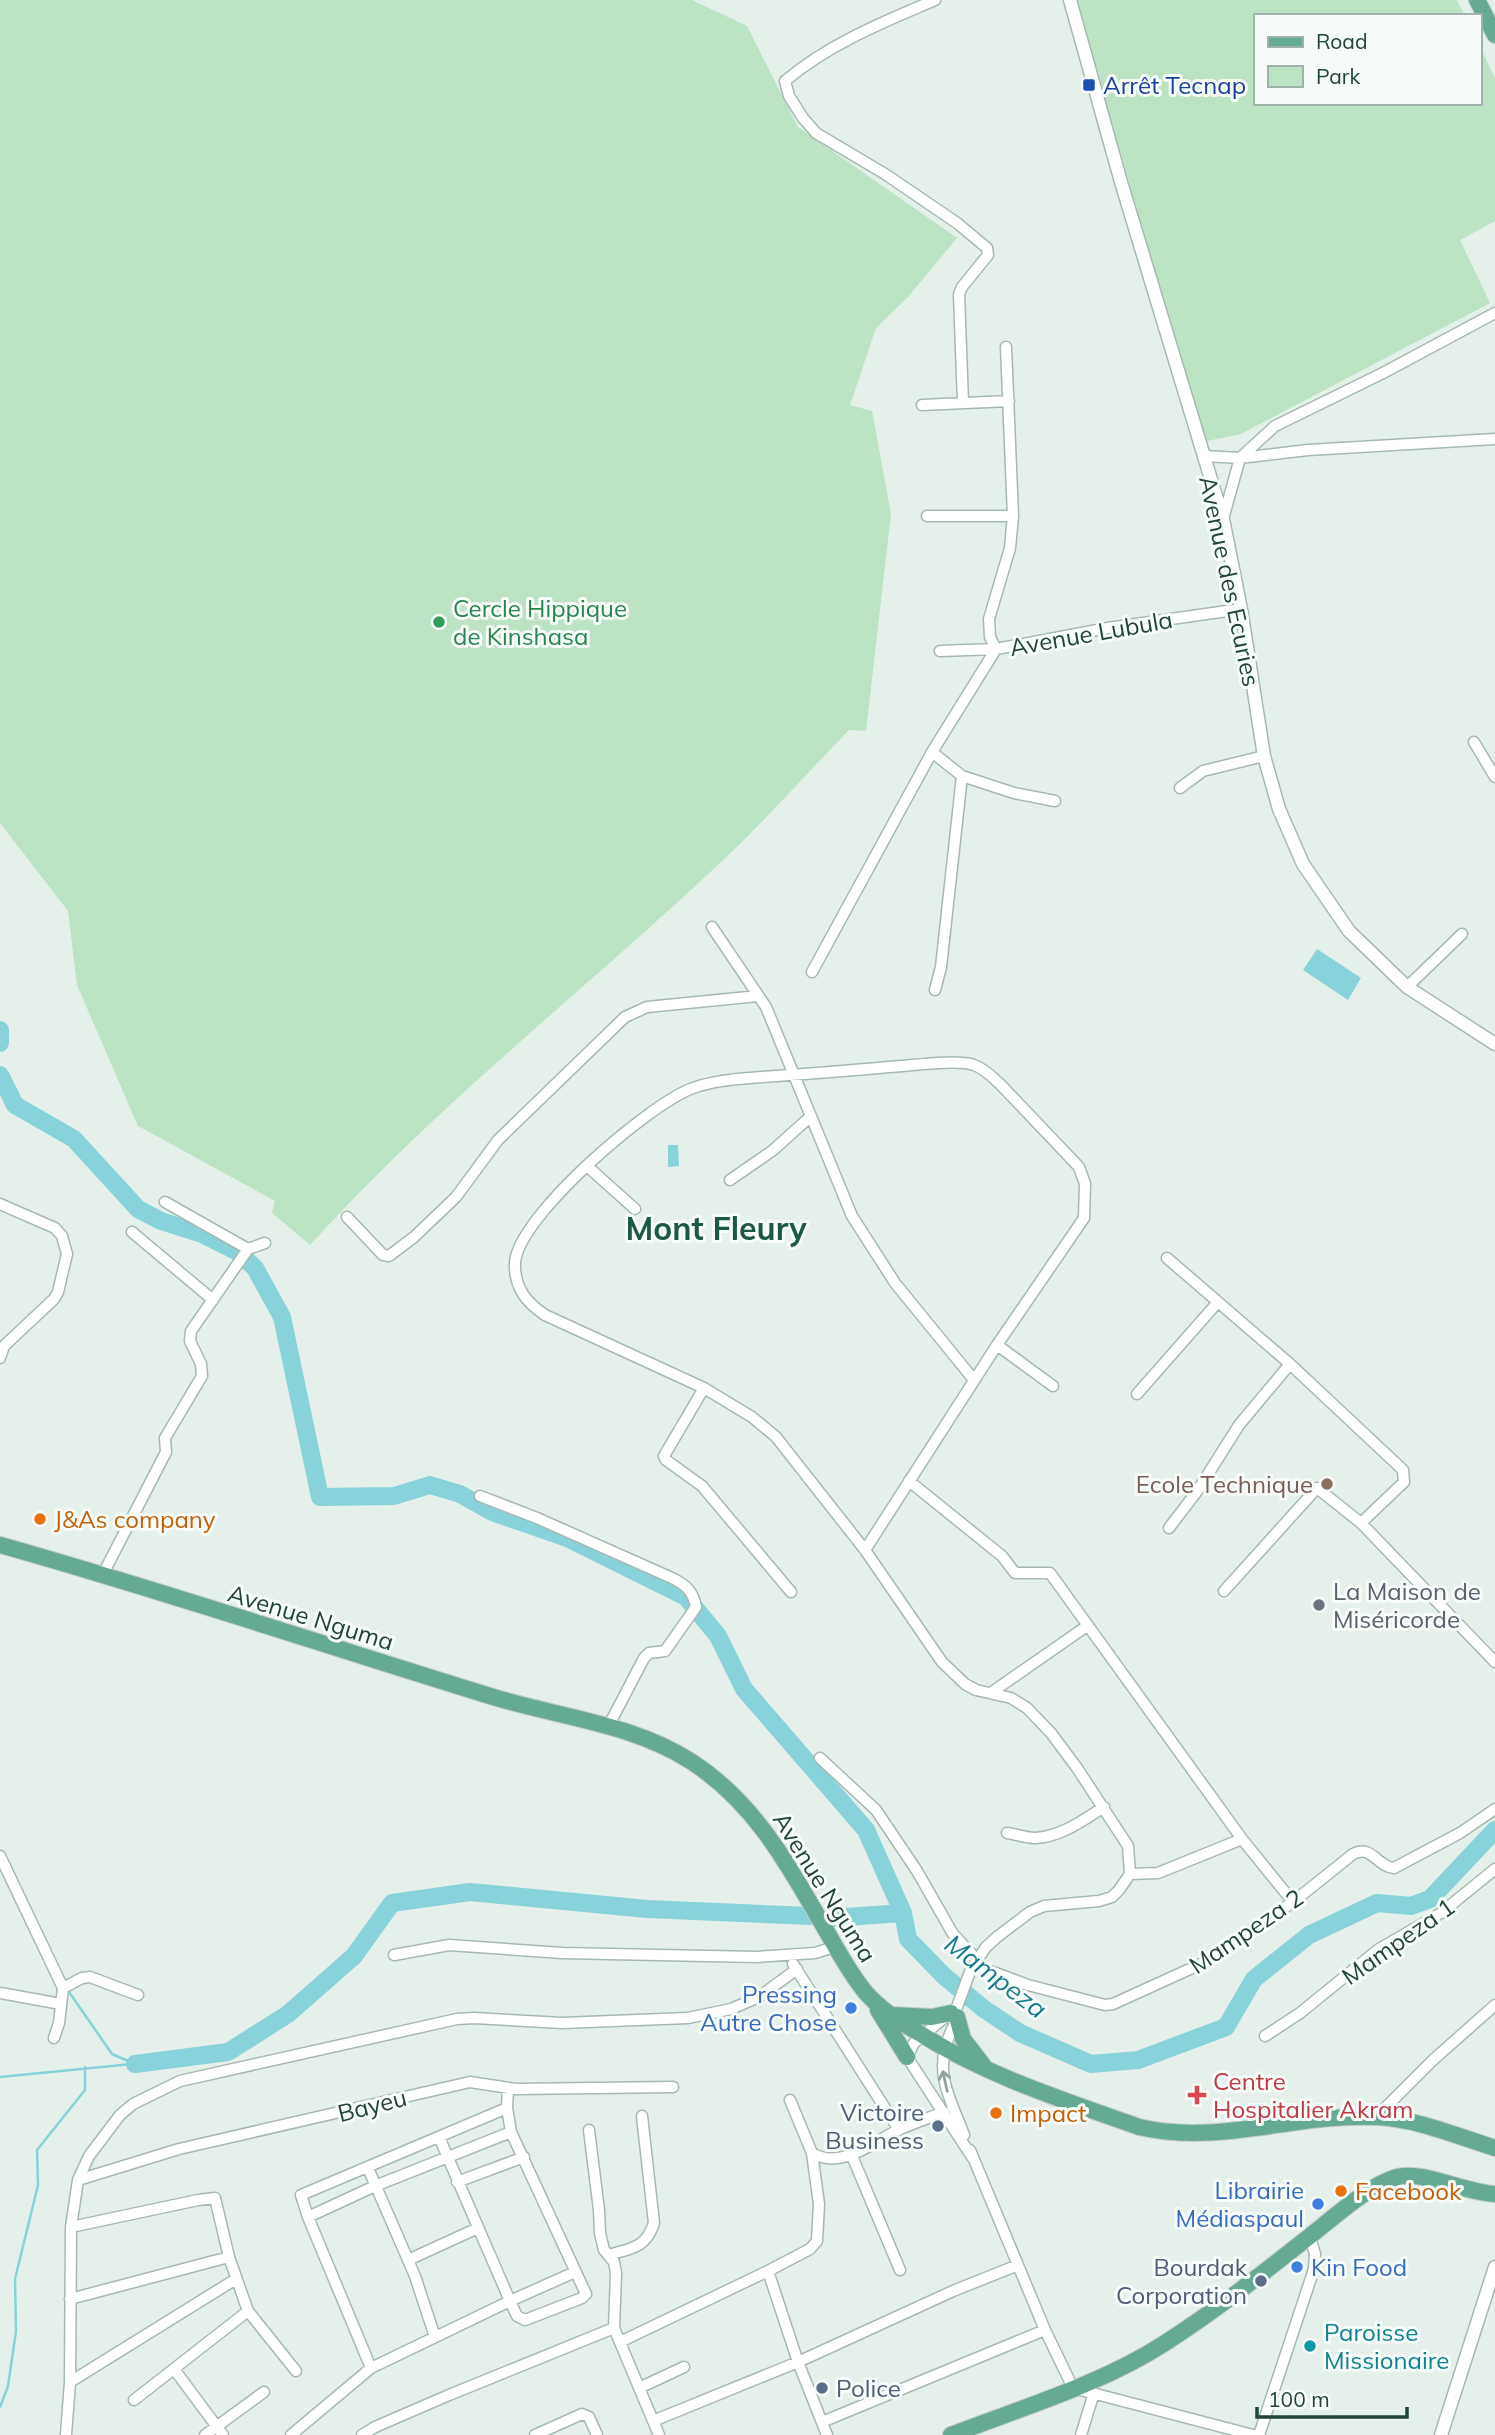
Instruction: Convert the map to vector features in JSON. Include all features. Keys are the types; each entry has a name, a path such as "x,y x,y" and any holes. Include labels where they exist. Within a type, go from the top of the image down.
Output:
{"main road":[{"path":"1477,0 1495,35"},
{"name":"Avenue Nguma","path":"0,1545 503,1700 608,1727 662,1745 723,1784 752,1813 778,1849 849,1971 869,1996 890,2015 922,2036 1034,2090 1157,2132 1215,2133 1319,2120 1376,2117 1417,2123 1495,2148"},
{"path":"869,1996 907,2057"},
{"path":"890,2015 932,2017 956,2011 963,2039 987,2069"},
{"path":"951,2435 1111,2372 1163,2344 1355,2200 1393,2178 1405,2175 1471,2192 1495,2194"}],"street":[{"path":"935,0 866,30 785,81 789,96 816,133 885,174 957,223 987,248 988,255 959,294 963,403"},
{"name":"Avenue des Ecuries","path":"1070,0 1132,219 1223,519 1241,608 1264,756 1279,809 1303,864 1349,931 1407,987 1495,1044"},
{"path":"1223,519 1240,458 1275,426 1383,373 1495,313"},
{"path":"812,972 932,752 996,649 990,637 989,619 1010,548 1013,516 1006,347"},
{"path":"922,405 1009,401"},
{"path":"1204,456 1240,458 1308,450 1495,439"},
{"path":"927,516 1013,516"},
{"name":"Avenue Lubula","path":"940,652 996,649 1108,628 1241,608"},
{"path":"1474,742 1491,761 1495,777"},
{"path":"932,752 962,776 1014,793 1055,801"},
{"path":"1180,788 1203,771 1264,756"},
{"path":"935,990 941,967 962,776"},
{"path":"712,927 766,1007 852,1216 895,1283 974,1380"},
{"path":"1407,987 1462,933"},
{"path":"347,1217 383,1255 389,1256 414,1237 456,1197 498,1140 625,1017 647,1007 758,996"},
{"path":"865,1550 997,1345 1084,1218 1085,1184 1079,1167 988,1072 974,1065 961,1063 907,1066 715,1082 674,1096 633,1124 565,1186 526,1234 515,1262 516,1274 529,1305 545,1315 704,1388 752,1417 776,1437 865,1550 942,1662 957,1679 976,1690 1011,1698 1027,1708 1051,1733 1104,1807 1128,1846 1130,1874 1112,1897 1099,1901 1054,1904 1030,1912 997,1937 973,1966 956,2011 945,2049 943,2082 1045,2330 1073,2388 1253,2435"},
{"path":"730,1180 772,1151 810,1117"},
{"path":"587,1166 635,1209"},
{"path":"165,1202 247,1252"},
{"path":"0,1204 55,1228 62,1236 66,1254 54,1299 2,1345 0,1357"},
{"path":"132,1232 214,1300"},
{"path":"102,1576 166,1452 165,1438 200,1382 202,1369 190,1336 247,1252 265,1243"},
{"path":"1167,1258 1290,1364 1403,1470 1404,1482 1362,1523"},
{"path":"1137,1394 1218,1302"},
{"path":"997,1345 1053,1386"},
{"path":"1169,1528 1198,1490 1239,1425 1290,1364"},
{"path":"704,1388 665,1451 666,1460 702,1486 791,1592"},
{"path":"909,1481 1002,1556 1015,1573 1050,1573 1062,1586 1087,1626 1242,1839 1293,1902"},
{"path":"1224,1591 1317,1489 1362,1523 1495,1662"},
{"path":"480,1496 537,1518 687,1586 694,1608 665,1651 649,1653 643,1658 608,1727"},
{"path":"992,1692 1087,1626"},
{"path":"820,1758 876,1810 917,1871 973,1966"},
{"path":"1007,1833 1035,1838 1058,1833 1104,1807"},
{"name":"Mampeza 2","path":"973,1966 1028,1985 1105,2005 1113,2004 1193,1969 1293,1902 1360,1850 1369,1852 1390,1869 1397,1867 1460,1833 1495,1810"},
{"path":"1130,1874 1158,1873 1242,1839"},
{"path":"0,1856 68,1986"},
{"name":"Mampeza 1","path":"1265,2036 1300,2013 1379,1949 1441,1913 1495,1868"},
{"path":"394,1955 449,1945 562,1954 789,1956 815,1953 834,1947"},
{"path":"789,1956 899,2130"},
{"path":"66,2435 70,2382 71,2227 78,2180 94,2150 126,2109 180,2081 457,2019 562,2023 688,2018 731,2010 759,1997 797,1969"},
{"path":"54,2038 68,1986 82,1978 90,1977 138,1995"},
{"path":"0,1993 61,2004"},
{"path":"1376,2117 1433,2060 1495,2005"},
{"path":"956,2011 910,2046 907,2057 972,2157"},
{"name":"Bayeu","path":"78,2180 179,2150 462,2084 481,2083 508,2088 673,2087"},
{"path":"439,2137 517,2316 525,2320 582,2298 586,2294 511,2132 507,2108 508,2088"},
{"path":"620,2342 768,2272 810,2249 817,2241 819,2204 812,2153 790,2100"},
{"path":"371,2368 301,2195 507,2108"},
{"path":"812,2153 825,2158 852,2156 899,2130 944,2112"},
{"path":"610,2255 640,2245 650,2236 654,2223 642,2116"},
{"path":"589,2130 600,2233 604,2250 610,2255 616,2273 614,2328 659,2435"},
{"path":"308,2217 375,2186 511,2132"},
{"path":"852,2156 900,2270"},
{"path":"457,2182 524,2157"},
{"path":"368,2168 408,2260 435,2337"},
{"path":"71,2227 213,2198 216,2200 229,2258 248,2311 296,2371"},
{"path":"408,2260 478,2228"},
{"path":"1259,2435 1314,2269 1315,2254 1310,2236"},
{"path":"70,2299 229,2258"},
{"path":"653,2421 798,2362 953,2291 1018,2265"},
{"path":"1441,2435 1495,2267"},
{"path":"291,2435 371,2368 575,2272"},
{"path":"768,2272 798,2362 827,2435"},
{"path":"70,2382 236,2278"},
{"path":"134,2400 248,2311"},
{"path":"362,2435 436,2400 614,2328"},
{"path":"822,2422 1045,2330"},
{"path":"639,2388 684,2367"},
{"path":"174,2369 220,2430"},
{"path":"205,2435 220,2430 264,2392"},
{"path":"1081,2435 1094,2393"},
{"path":"535,2435 578,2415 586,2414 597,2435"}],"green space":[{"name":"Cercle Hippique de Kinshasa","path":"0,0 692,0 747,26 798,127 957,238 908,297 876,328 850,405 872,411 891,514 866,731 849,730 720,863 459,1097 358,1194 310,1245 272,1213 275,1201 138,1126 77,985 68,911 0,823"},
{"path":"1077,0 1457,0 1464,14 1254,14 1254,105 1481,105 1481,49 1495,78 1495,221 1460,240 1490,303 1241,434 1207,441 1194,410"}],"water":[{"path":"1317,949 1361,978 1348,1000 1303,970"},
{"path":"668,1145 678,1145 679,1166 668,1167"}],"waterway":[{"path":"0,1030 0,1043"},
{"name":"Mampeza","path":"0,1075 15,1105 74,1139 138,1209 161,1221 202,1234 238,1252 255,1268 282,1317 320,1497 394,1496 430,1485 460,1494 492,1512 567,1538 686,1597 718,1636 744,1689 866,1830 903,1913 908,1939 944,1976 984,2009 1020,2033 1091,2064 1138,2060 1226,2027 1254,1979 1309,1935 1377,1903 1411,1906 1430,1899 1495,1830"},
{"path":"135,2064 228,2052 288,2014 354,1956 392,1903 470,1892 647,1909 810,1916"},
{"path":"831,1918 903,1913"},
{"path":"67,1989 112,2054 135,2064"},
{"path":"0,2077 132,2064"},
{"path":"0,2407 8,2386 16,2331 15,2279 38,2185 37,2150 85,2090 85,2067"}],"place":[{"name":"Arrêt Tecnap","path":"1089,85"},
{"name":"Cercle Hippique de Kinshasa","path":"439,622"},
{"name":"Ecole Technique","path":"1327,1484"},
{"name":"J&As company","path":"40,1519"},
{"name":"La Maison de Miséricorde","path":"1319,1605"},
{"name":"Pressing Autre Chose","path":"851,2008"},
{"name":"Centre Hospitalier Akram","path":"1197,2095"},
{"name":"Impact","path":"996,2113"},
{"name":"Victoire Business","path":"938,2126"},
{"name":"Facebook","path":"1341,2191"},
{"name":"Librairie Médiaspaul","path":"1318,2204"},
{"name":"Kin Food","path":"1297,2267"},
{"name":"Bourdak Corporation","path":"1261,2281"},
{"name":"Paroisse Missionaire","path":"1310,2346"},
{"name":"Police","path":"822,2388"}],"district":[{"name":"Mont Fleury","path":"716,1228"}]}
